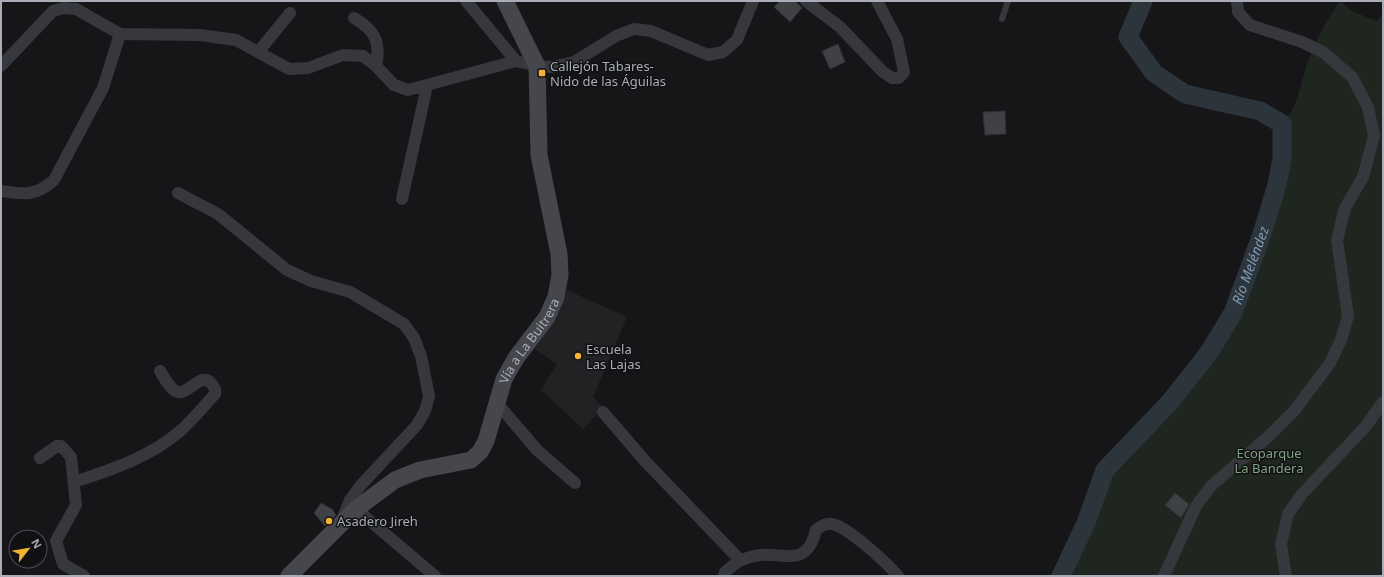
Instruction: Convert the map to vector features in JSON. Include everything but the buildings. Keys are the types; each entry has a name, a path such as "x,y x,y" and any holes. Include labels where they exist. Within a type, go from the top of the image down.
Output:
{"street":[{"path":"466,1 516,61"},
{"name":"Vía a La Buitrera","path":"289,576 356,509 395,480 420,470 471,460 480,452 486,441 504,379 516,358 547,317 556,297 560,276 559,254 539,155 536,66 505,1"},
{"path":"1,66 53,11 64,8 76,9 120,34 200,34 236,40 259,51 289,69 308,68 343,55 363,56 376,66 394,85 408,90 516,61 536,66 552,67 574,62 616,36 634,29 651,31 708,55 723,52 737,40 753,1"},
{"path":"806,1 840,28 883,72 892,78 899,78 904,72 897,39 877,1"},
{"path":"1164,576 1196,506 1211,486 1270,435 1294,411 1330,362 1341,340 1348,316 1337,240 1345,208 1363,177 1374,136 1368,107 1352,77 1323,52 1302,42 1250,25 1238,12 1237,1"},
{"path":"259,51 290,13"},
{"path":"354,18 369,28 375,37 378,46 376,66"},
{"path":"1,191 28,194 44,189 54,180 103,88 120,34"},
{"path":"402,199 427,86"},
{"path":"178,194 218,214 287,270 310,281 350,292 404,324 414,338 421,356 429,396 425,411 417,425 361,485 350,500 341,525"},
{"path":"74,482 123,465 167,441 179,432 215,394 214,386 208,380 204,379 184,391 178,392 173,389 160,371"},
{"path":"1286,576 1281,544 1288,514 1302,494 1366,426 1383,402"},
{"path":"497,403 537,450 575,483"},
{"path":"603,412 645,461 740,560"},
{"path":"40,458 53,447 61,446 71,457 76,505 56,541 64,564 84,576"},
{"path":"356,509 435,576"},
{"path":"724,576 725,572 740,560 768,558 789,567 800,566 807,560 813,550 816,530 822,525 833,524 847,531 889,565 898,576"}],"lane":[{"path":"1002,19 1008,1"}],"shaded area":[{"name":"Escuela Las Lajas","path":"567,290 627,317 593,397 603,408 583,429 541,390 557,364 534,349 555,316"}],"green space":[{"name":"Ecoparque La Bandera","path":"1340,1 1352,11 1376,21 1383,15 1383,576 1061,576 1086,523 1105,470 1170,402 1210,351 1233,313 1262,234 1277,185 1282,158 1282,124 1288,117 1296,102 1306,67 1315,44"}],"waterway":[{"name":"Río Meléndez","path":"1061,576 1086,523 1105,470 1170,402 1210,351 1233,313 1262,234 1277,185 1282,158 1282,124 1260,111 1185,94 1154,73 1128,37 1143,1"}],"place":[{"name":"Callejón Tabares- Nido de las Águilas","path":"542,73"},
{"name":"Escuela Las Lajas","path":"578,356"},
{"name":"Asadero Jireh","path":"329,521"}]}
